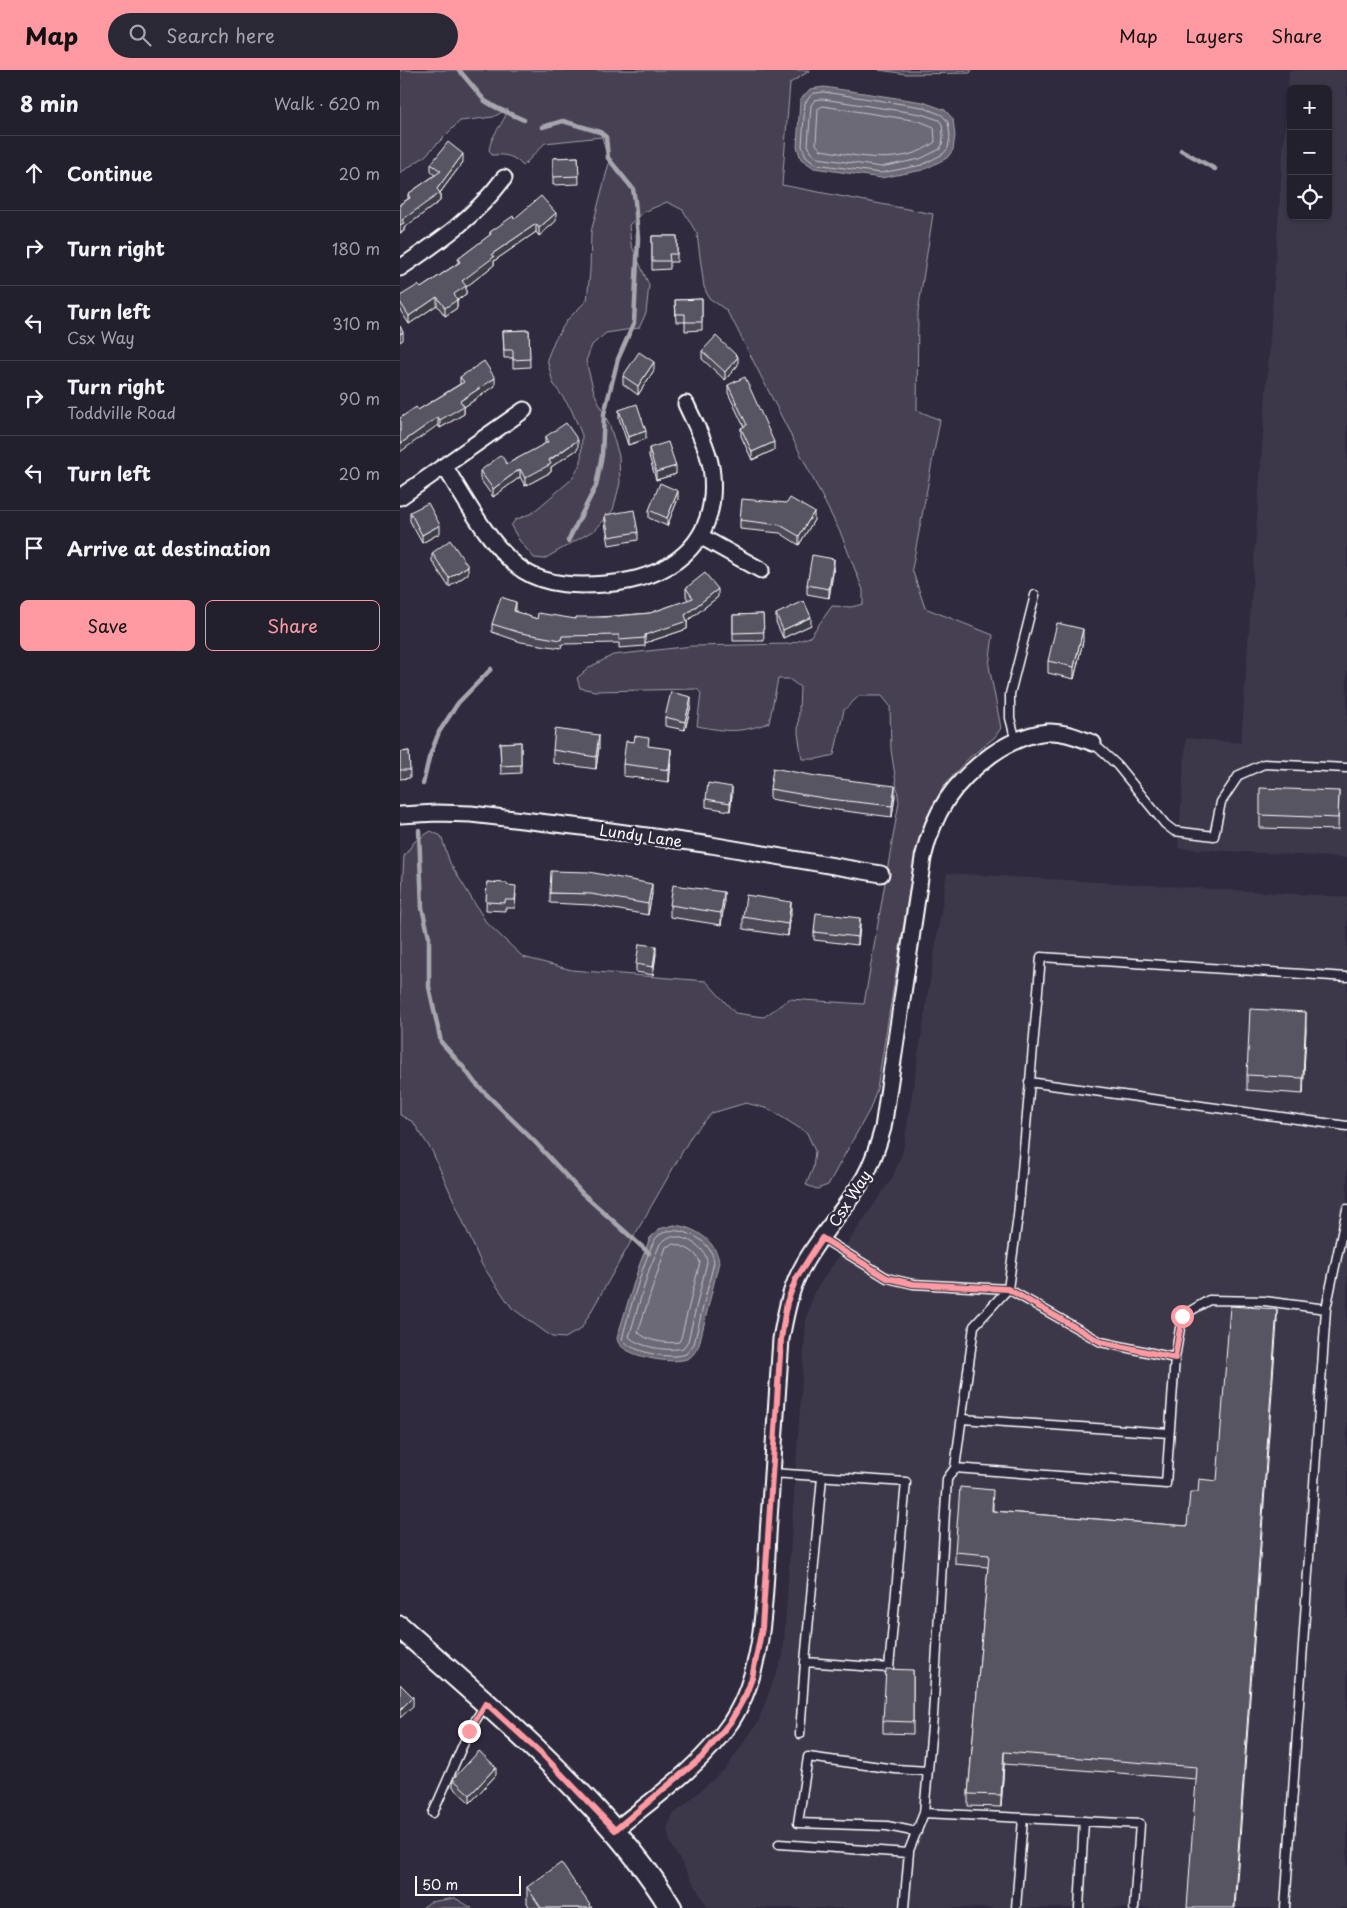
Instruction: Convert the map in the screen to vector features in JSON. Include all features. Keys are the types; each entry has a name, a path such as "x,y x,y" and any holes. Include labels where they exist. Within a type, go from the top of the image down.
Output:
{"street":[{"path":"400,268 468,219 504,178"},
{"path":"445,466 490,536 508,558 526,572 554,582 593,585 642,579 664,570 682,557 700,536 710,508 713,490 712,473 708,456 686,404"},
{"path":"400,498 524,410"},
{"path":"700,536 761,570"},
{"name":"Csx Way","path":"615,1830 702,1757 731,1721 746,1694 752,1678 762,1628 781,1339 787,1302 796,1279 864,1177 876,1154 883,1128 923,858 934,821 954,788 971,770 1000,748 1023,737 1049,732 1074,736 1093,743"},
{"name":"Lundy Lane","path":"400,815 471,814 573,826 711,845 881,874"},
{"path":"400,1627 544,1756 615,1830 636,1856 671,1908"}],"lane":[{"path":"1016,741 1010,718 1010,694 1035,595"},
{"path":"1093,743 1117,765 1174,831 1214,836 1221,802 1239,774 1264,764 1347,768"},
{"path":"904,1908 909,1852 924,1813 947,1479 956,1468 974,1326 1008,1289 1018,1216 1040,957 1347,977"},
{"path":"1029,1082 1347,1126"},
{"path":"1285,1908 1326,1309 1347,1210"},
{"path":"822,1238 887,1278 913,1284 1008,1289 1101,1342 1175,1358"},
{"path":"956,1468 1166,1484 1175,1358 1182,1316 1209,1300 1264,1301 1326,1309"},
{"path":"962,1419 1169,1433"},
{"path":"772,1473 906,1482 889,1668 806,1662"},
{"path":"800,1734 822,1477"},
{"path":"433,1813 469,1731 486,1703"},
{"path":"917,1832 887,1826 798,1823 808,1757 895,1769 928,1770"},
{"path":"924,1813 1140,1824 1134,1908"},
{"path":"1016,1908 1023,1818"},
{"path":"1079,1908 1084,1821"},
{"path":"779,1844 909,1852"}],"shaded area":[{"path":"400,70 811,70 790,83 782,185 933,214 918,312 917,410 940,420 912,569 925,608 993,635 989,666 1001,728 995,737 969,758 945,784 926,819 910,886 877,1089 870,1109 828,1185 817,1189 806,1185 813,1168 815,1151 807,1133 769,1109 746,1103 712,1113 692,1135 581,1329 565,1338 552,1337 512,1308 482,1265 432,1151 413,1122 400,1115 400,925 404,856 415,841 431,831 441,836 450,863 486,922 523,957 572,970 706,981 735,1013 764,1017 789,999 864,1004 899,802 891,750 890,706 882,696 859,696 844,710 834,755 817,759 802,759 798,733 800,687 789,679 778,679 769,723 741,730 697,726 701,693 697,689 595,691 580,688 577,678 590,667 613,655 692,646 789,644 810,637 832,606 851,607 863,604 863,590 841,534 735,325 726,310 709,298 704,287 697,234 683,210 667,202 644,212 629,225 631,244 649,285 646,313 639,328 606,333 592,345 586,361 594,392 610,426 619,456 620,483 613,510 596,529 544,559 534,558 519,540 511,526 515,520 532,513 572,479 581,462 582,435 571,409 553,383 547,359 555,339 568,319 587,300 591,232 609,163 602,137 545,143 523,166 509,156 492,155 489,150 492,139 508,109 493,117 460,121 424,157 400,173"},
{"path":"879,70 972,70 970,73 907,74"},
{"path":"1289,70 1347,70 1347,858 1178,848 1186,738 1241,743 1287,98 1287,220 1332,220 1332,85 1288,85"},
{"path":"947,873 1347,897 1347,1908 708,1908 670,1843 667,1828 673,1815 727,1767 758,1722 783,1655 806,1321 813,1294 892,1178 903,1151"},
{"path":"455,1898 472,1908 422,1908 430,1902"}],"water":[{"path":"824,87 923,102 945,110 953,119 955,136 953,150 947,158 923,170 881,178 814,168 801,159 797,147 800,100 810,89"},
{"path":"674,1225 682,1226 703,1236 714,1247 719,1262 699,1345 694,1354 689,1358 672,1361 648,1358 626,1350 617,1338 639,1266 650,1238 659,1229"}],"building":[{"path":"448,142 463,154 437,189 440,193 402,220 404,223 400,225 400,204 410,198 408,194 441,171 431,164"},
{"path":"578,157 579,176 553,177 553,158"},
{"path":"541,196 556,213 539,228 536,224 492,254 494,257 462,281 466,286 454,294 457,300 445,308 437,297 409,316 400,302 400,296 418,285 421,288 460,262 458,259 491,234 490,232 513,216 514,219"},
{"path":"652,236 677,236 677,254 669,254 670,261 652,261"},
{"path":"702,299 702,322 685,322 685,314 676,314 675,300"},
{"path":"529,330 530,359 513,360 513,350 504,350 503,331"},
{"path":"716,336 738,357 725,372 702,351"},
{"path":"639,352 654,362 638,386 623,376"},
{"path":"484,361 495,378 460,401 464,406 440,420 438,417 400,444 400,418 416,407 418,410 464,382 460,377"},
{"path":"745,377 774,442 752,452 741,428 747,425 728,385"},
{"path":"637,404 646,431 628,437 619,410"},
{"path":"566,423 578,440 549,460 551,464 525,478 520,469 493,489 480,471 501,455 507,464 548,442 545,437"},
{"path":"668,442 676,466 656,472 649,448"},
{"path":"660,483 678,491 667,518 649,510"},
{"path":"790,498 814,512 799,536 780,525 740,520 742,499 787,503"},
{"path":"428,503 440,525 422,535 410,512"},
{"path":"634,510 638,532 609,537 605,515"},
{"path":"450,540 468,566 449,578 432,553"},
{"path":"812,555 834,559 829,589 807,585"},
{"path":"705,573 718,589 685,615 687,621 645,635 645,638 619,640 619,635 562,636 561,640 521,633 492,624 501,597 516,602 514,611 537,619 538,613 576,619 576,617 605,617 650,613 693,598 686,588"},
{"path":"804,601 811,617 783,630 776,614"},
{"path":"763,614 764,632 733,633 733,615"},
{"path":"1057,623 1083,629 1074,667 1048,661"},
{"path":"671,692 691,697 685,722 665,717"},
{"path":"555,729 599,735 596,757 553,750"},
{"path":"635,736 649,738 648,746 671,749 669,770 623,764 626,741 634,742"},
{"path":"521,742 521,765 501,766 500,743"},
{"path":"409,751 410,770 400,770 400,752"},
{"path":"773,768 816,776 895,786 892,806 829,799 770,789"},
{"path":"708,783 732,787 730,803 706,799"},
{"path":"1260,788 1339,791 1338,818 1260,815"},
{"path":"551,871 589,872 652,884 648,904 591,894 550,893"},
{"path":"487,882 507,883 507,885 516,886 515,900 505,900 505,903 486,902"},
{"path":"673,885 724,892 721,913 670,905"},
{"path":"746,895 791,902 788,924 743,917"},
{"path":"816,913 860,918 858,937 814,932"},
{"path":"639,944 656,946 653,967 636,964"},
{"path":"1250,1009 1306,1012 1303,1078 1247,1075"},
{"path":"1230,1306 1277,1309 1234,1908 1187,1908 1197,1767 1004,1752 1001,1795 968,1794 989,1555 955,1552 960,1487 993,1490 992,1511 1187,1526 1190,1492 1198,1492 1199,1479 1217,1481"},
{"path":"886,1669 913,1670 913,1722 883,1721"},
{"path":"400,1684 413,1697 400,1710"},
{"path":"479,1751 496,1767 470,1795 453,1779"},
{"path":"561,1863 592,1908 541,1908 527,1887"}],"waterway":[{"path":"459,70 485,101 524,120"},
{"path":"542,127 563,121 600,132 606,137 608,158 633,189 638,238 634,323 618,359 604,414 602,455 596,486 568,541"},
{"path":"1181,150 1215,169"},
{"path":"423,784 429,758 439,732 458,703 491,669"},
{"path":"419,830 422,908 429,937 429,987 441,1042 475,1083 535,1142 582,1193 649,1253"}],"route":[{"path":"469,1731 486,1703 544,1756 615,1830 680,1778 713,1746 731,1721 746,1694 752,1678 762,1628 781,1339 787,1302 806,1260 822,1238 848,1256 887,1278 913,1284 1008,1289 1101,1342 1175,1358 1182,1316"}]}
